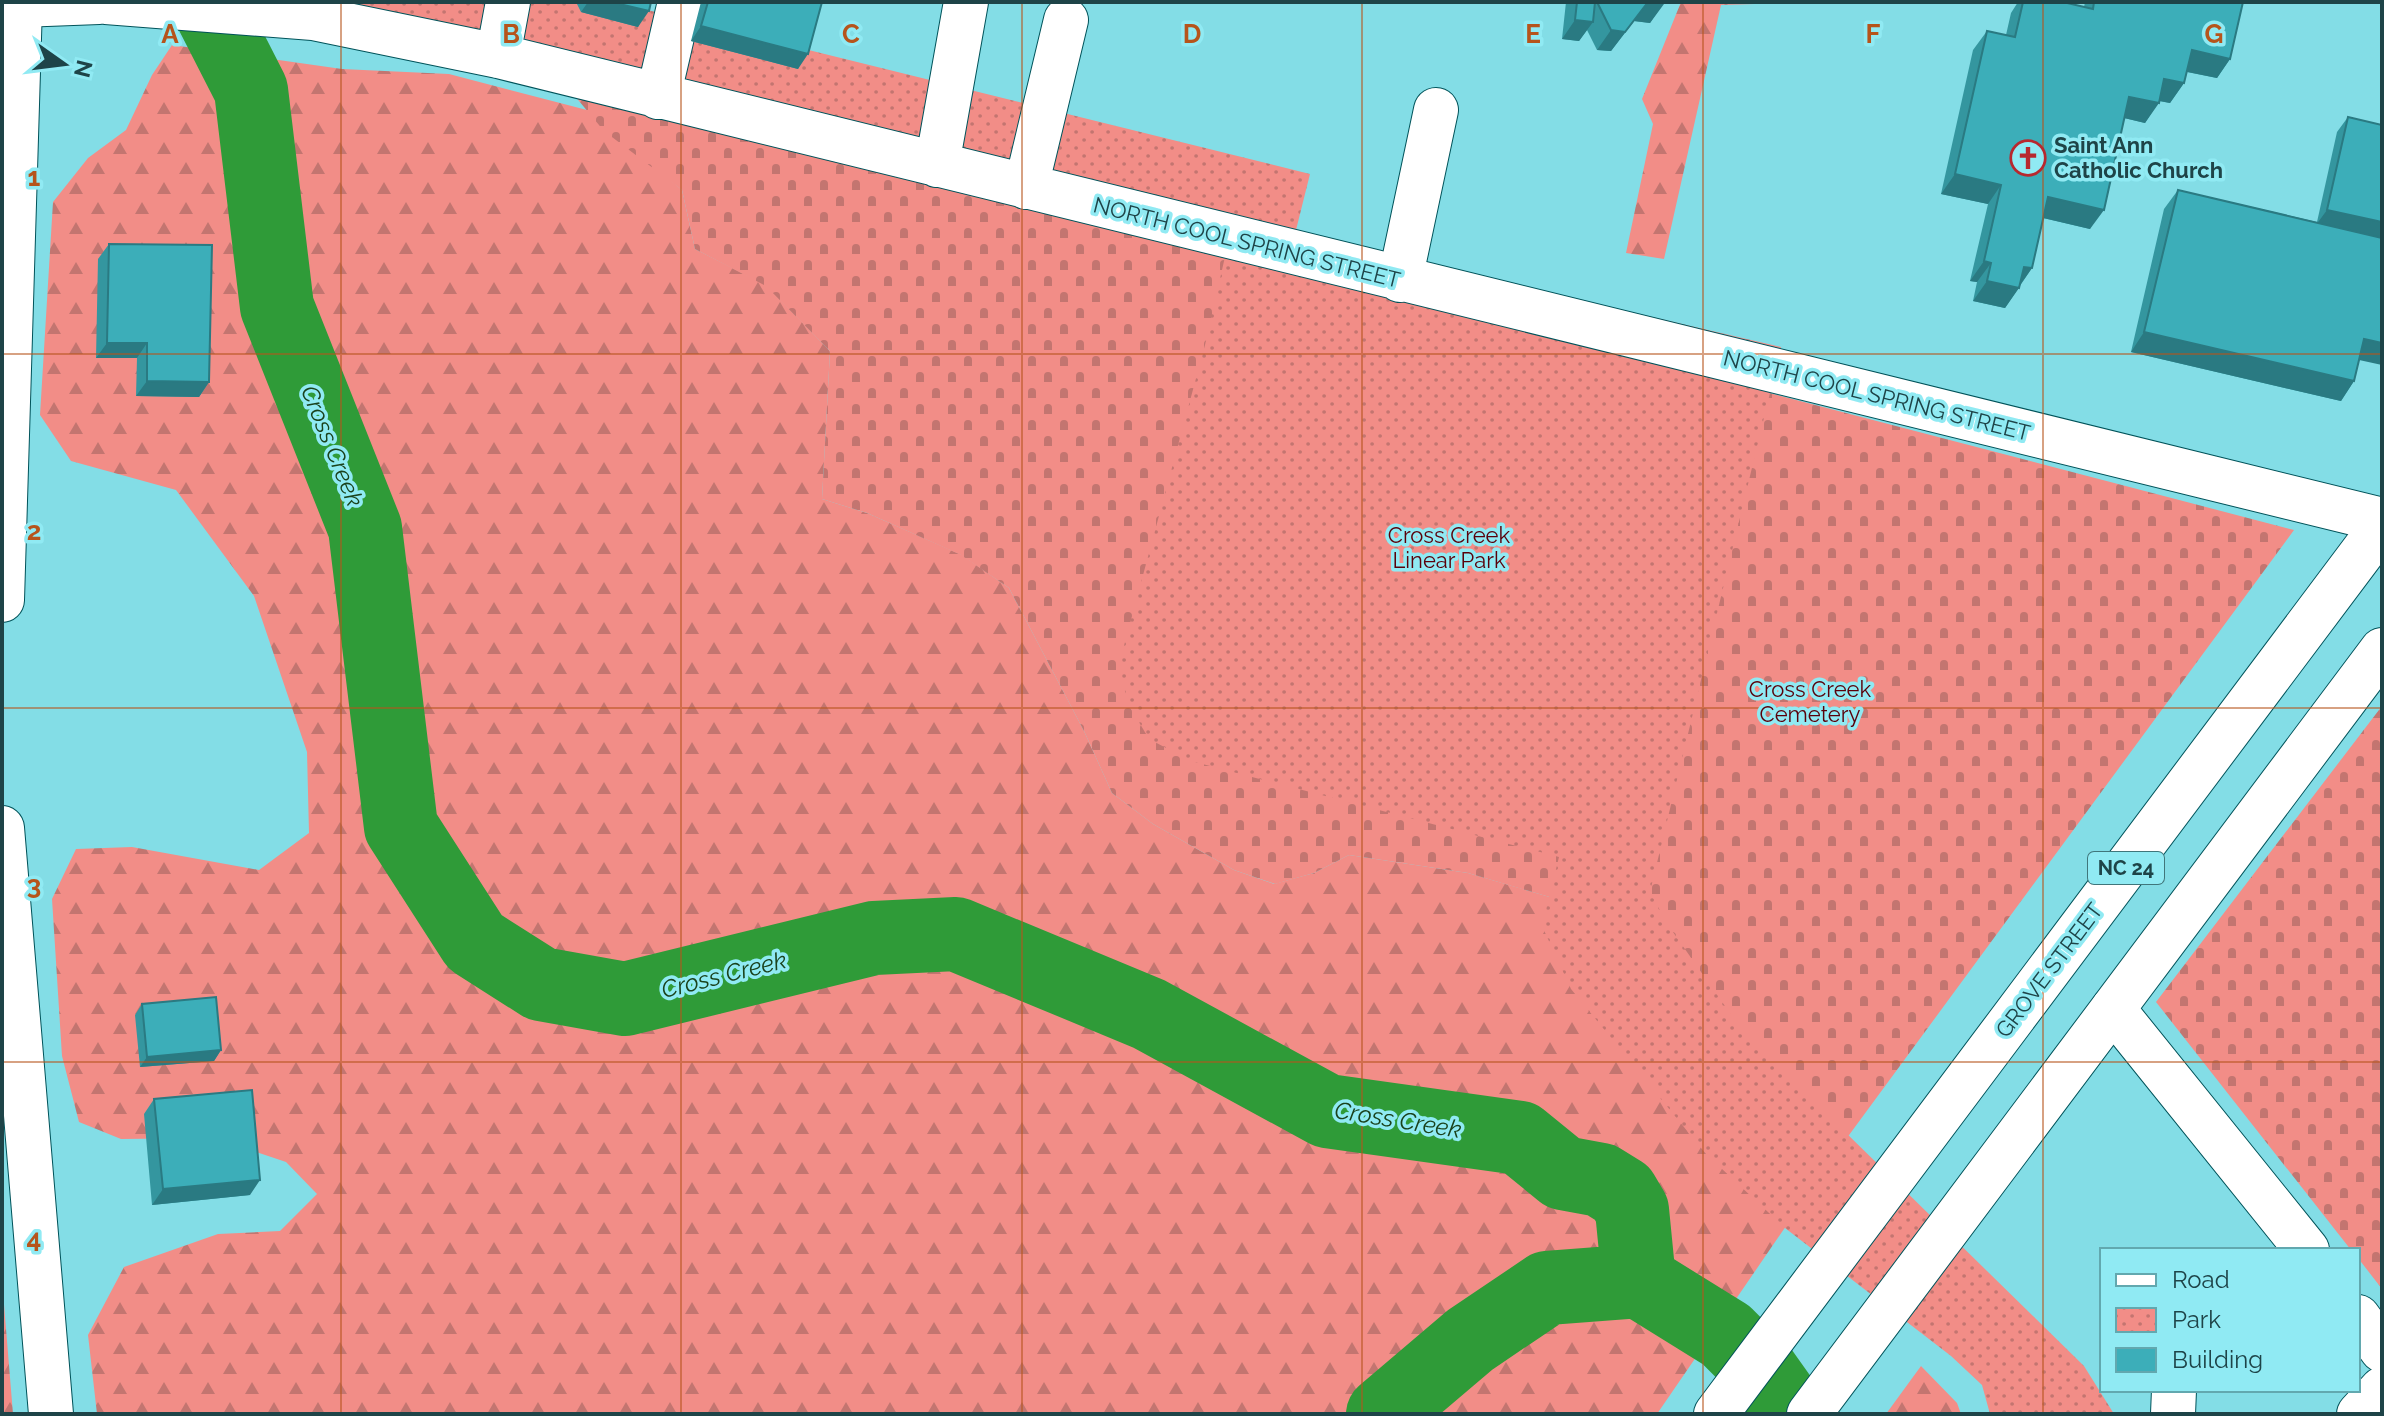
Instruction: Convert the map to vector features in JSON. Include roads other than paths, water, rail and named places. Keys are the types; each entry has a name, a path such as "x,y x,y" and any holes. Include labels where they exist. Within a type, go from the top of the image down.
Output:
{"street":[{"path":"2,600 18,4 99,2"},
{"name":"NORTH COOL SPRING STREET","path":"106,2 313,18 498,56 2382,523"},
{"path":"498,56 508,2"},
{"path":"658,97 680,2"},
{"path":"937,165 966,2"},
{"path":"1026,187 1066,20"},
{"path":"1400,280 1436,110"},
{"name":"GROVE STREET","path":"1716,1414 2382,523"},
{"path":"1809,1414 2382,650"},
{"path":"2,828 51,1414"},
{"path":"2113,1009 2305,1248"},
{"path":"2360,1320 2382,1350"},
{"path":"2359,1414 2382,1389"},
{"path":"2173,1414 2174,1392"}],"waterway":[{"name":"Cross Creek","path":"206,2 251,90 277,307 365,528 401,827 475,942 541,984 625,999 874,938 956,934 1149,1014 1327,1111 1520,1138 1563,1173 1601,1180 1622,1193 1632,1210 1639,1281 1726,1335 1760,1369 1792,1414"},
{"path":"1383,1414 1470,1340 1547,1288 1639,1281"}],"place":[{"name":"Saint Ann Catholic Church","path":"2028,158"}],"park label":[{"name":"Cross Creek Linear Park","path":"1449,548"},
{"name":"Cross Creek Cemetery","path":"1810,702"}]}
